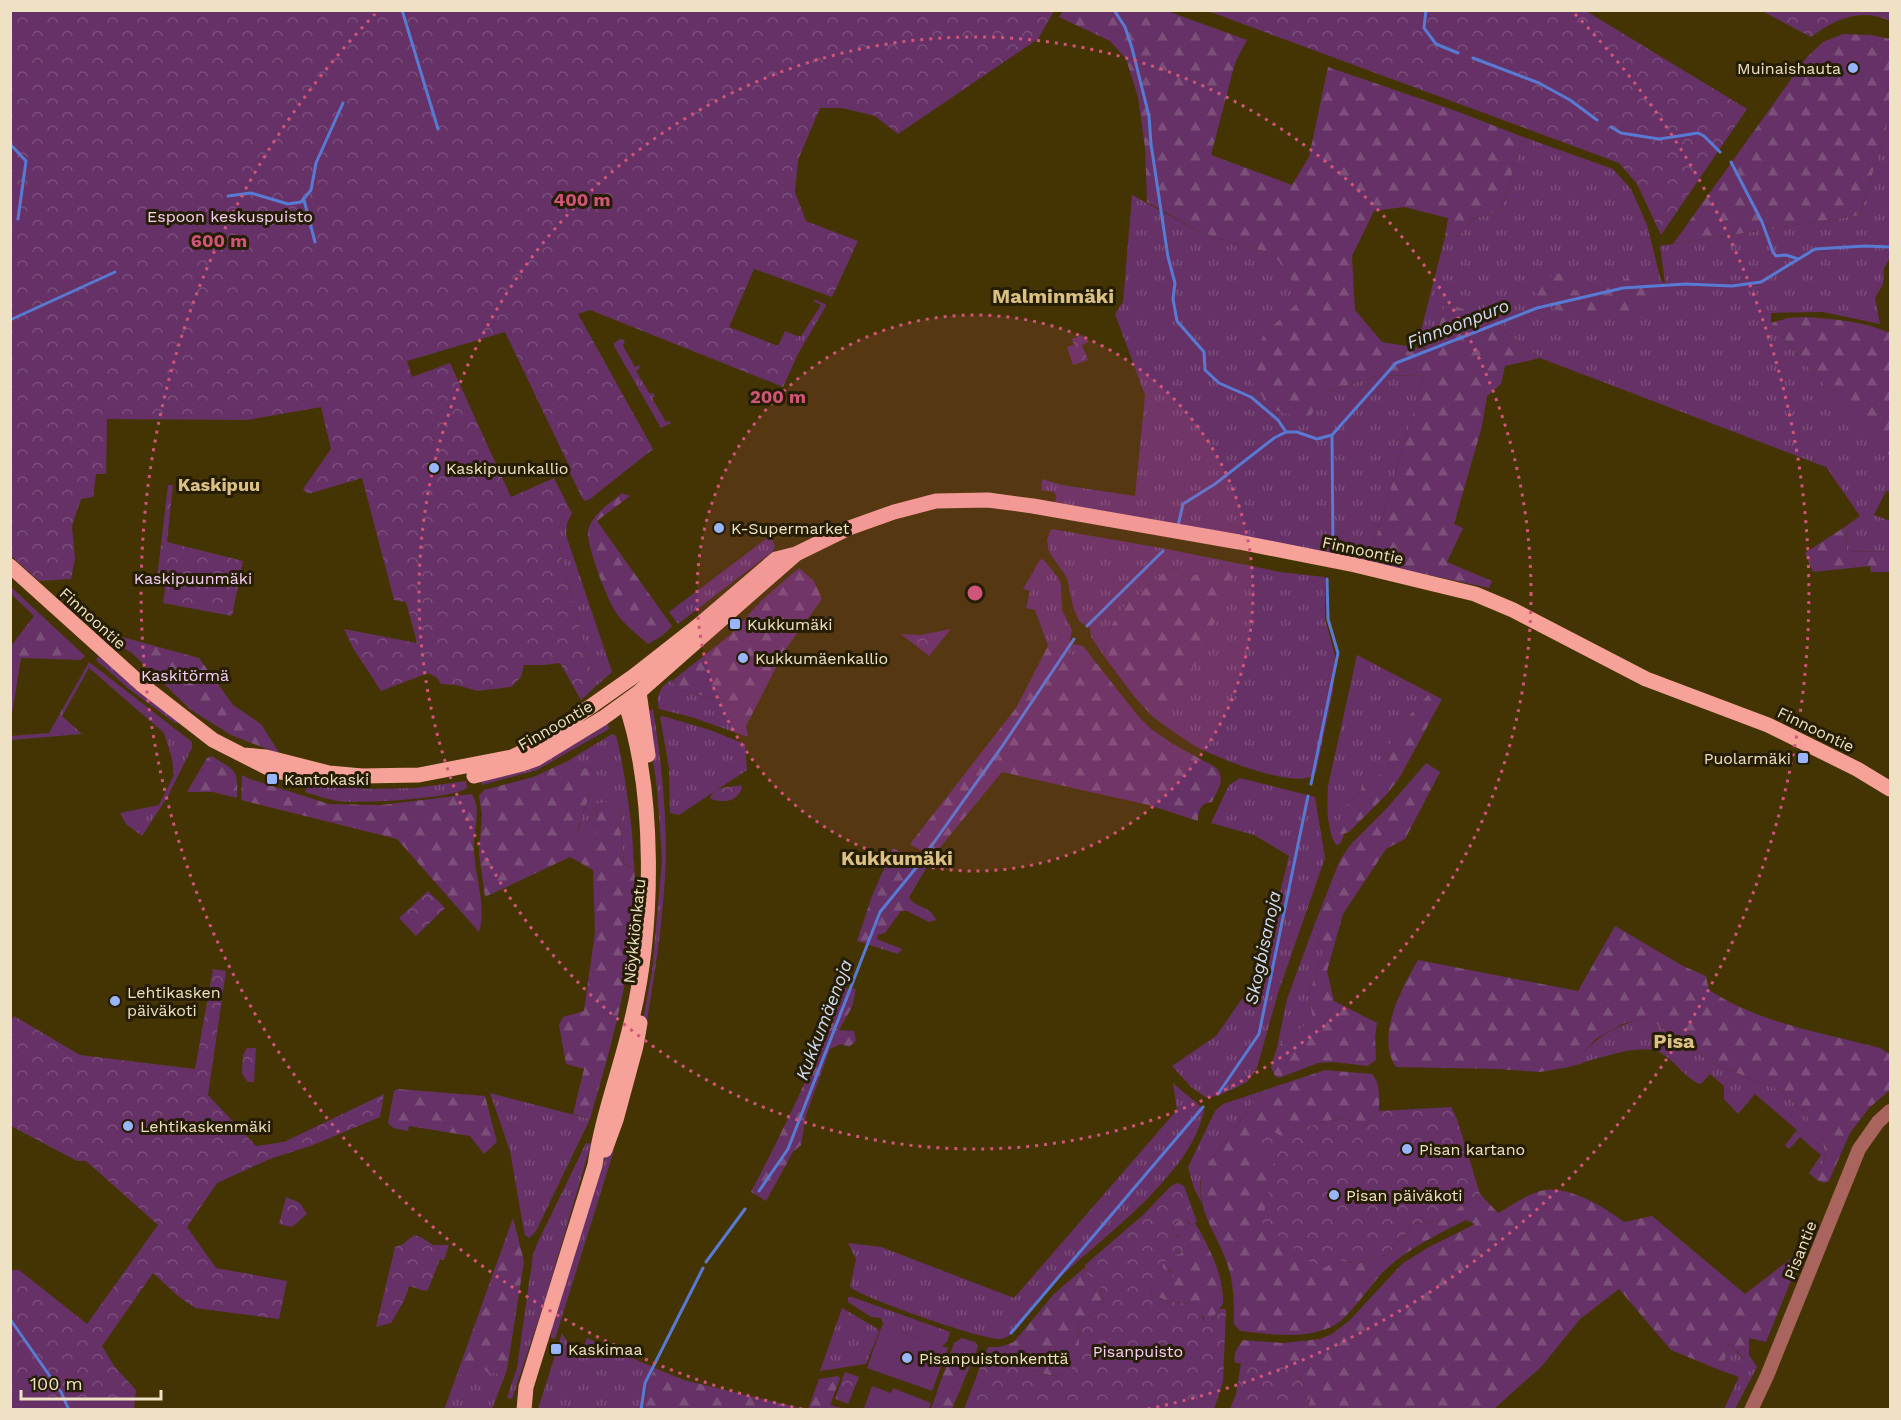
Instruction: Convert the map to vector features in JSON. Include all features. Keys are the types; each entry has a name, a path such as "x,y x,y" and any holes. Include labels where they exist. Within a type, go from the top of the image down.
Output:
{"main road":[{"name":"Finnoontie","path":"243,755 266,757 329,773 371,776 419,775 512,757 532,747 634,676 699,625 776,559 796,554 849,528 878,517 936,501 966,500 1011,502 1239,542 1475,594 1513,610 1646,680 1774,728 1857,769 1890,789"},
{"name":"Finnoontie","path":"10,566 141,684 213,740 274,771 351,782 399,785 423,784 472,776 522,764 581,733 639,692 796,554"},
{"name":"Nöykkiönkatu","path":"595,1165 609,1141 636,1046 650,966 656,906 658,852 653,793 639,692"},
{"name":"Nöykkiönkatu","path":"513,1410 526,1387 595,1165 598,1142 633,1018 642,964 648,909 648,853 644,792 636,739 625,702"},
{"name":"Nöykkiönkatu","path":"524,1410 526,1387"}],"street":[{"name":"Pisantie","path":"1751,1410 1859,1149 1878,1122 1890,1111"}],"green space":[{"name":"Espoon keskuspuisto","path":"11,11 1054,11 1038,39 898,134 875,116 842,108 820,108 798,160 795,192 806,221 858,241 832,297 754,269 729,327 778,346 785,331 797,336 791,351 798,354 783,387 590,310 578,314 653,449 590,499 585,501 582,498 569,471 571,470 505,332 407,361 412,377 450,363 511,497 554,478 568,506 556,535 595,687 581,700 560,663 524,665 521,677 511,687 477,691 457,685 441,684 437,678 428,673 381,691 353,648 344,629 417,643 406,602 394,600 362,478 308,494 303,489 331,449 321,407 247,420 107,419 106,474 96,474 93,497 81,499 72,526 75,559 71,579 39,581 11,556"},
{"path":"1063,11 1167,11 1247,40 1235,63 1211,155 1292,185 1309,157 1328,67 1459,112 1523,137 1501,211 1471,219 1460,235 1445,237 1448,218 1404,207 1374,211 1352,256 1355,310 1382,342 1432,350 1446,302 1491,320 1540,358 1505,366 1501,384 1487,396 1482,426 1454,524 1463,528 1447,562 1492,581 1489,588 1369,562 1424,376 1379,375 1327,392 1307,421 1272,409 1244,372 1265,333 1303,298 1274,254 1228,242 1196,230 1147,202 1145,148 1138,97 1126,59 1110,41 1059,17"},
{"path":"1208,11 1586,11 1747,109 1661,235 1637,184 1619,163"},
{"path":"1762,11 1890,11 1890,21 1869,15 1849,17 1829,25 1811,37"},
{"path":"1843,34 1871,35 1890,39 1890,115 1860,215 1673,244 1807,57 1823,42"},
{"path":"1890,115 1890,258 1884,268 1883,284 1875,298 1880,324 1823,312 1771,313 1771,323 1890,456 1890,492 1886,491 1874,515 1890,521 1890,552 1847,551 1846,526 1860,516 1826,467 1540,358 1491,320 1446,302 1432,350 1417,346 1445,237 1460,235 1471,219 1501,211 1523,137 1613,169 1631,189 1647,225 1661,281 1665,283 1660,246 1860,215"},
{"path":"1132,195 1196,230 1228,242 1274,254 1304,298 1265,333 1327,392 1379,375 1424,376 1369,562 1055,502 1054,492 1041,490 1042,479 1062,485 1135,496 1145,395 1115,314 1123,302"},
{"path":"1648,267 1653,318 1564,315 1533,291 1546,279 1562,272 1572,291 1616,284"},
{"path":"816,300 826,306 798,354 791,351 797,336 801,336 821,305 813,301"},
{"path":"1804,317 1859,323 1890,333 1890,456 1771,323 1788,318"},
{"path":"1082,335 1089,342 1082,345 1088,360 1073,365 1067,347 1074,345 1072,339"},
{"path":"621,339 625,341 623,346 635,367 639,365 640,368 636,371 650,394 653,393 655,396 652,398 666,422 671,423 661,428 614,346 614,343"},
{"name":"Kaskipuunmäki","path":"168,485 173,485 167,542 243,561 232,616 163,603 165,589 157,579"},
{"path":"622,493 630,496 597,521 672,626 662,636 648,644 626,625 615,611 598,571 588,538 588,531 593,520"},
{"path":"568,506 572,513 567,523 566,535 612,672 595,687 556,535"},
{"path":"1846,526 1847,551 1890,552 1890,572 1871,572 1870,566 1813,572 1805,553"},
{"path":"1052,529 1280,572 1325,577 1325,619 1335,655 1333,691 1316,772 1308,778 1294,779 1257,771 1195,746 1153,717 1161,716 1207,644 1232,571 1223,565 1189,577 1174,568 1167,570 1121,609 1106,635 1104,656 1091,637 1090,628 1079,621 1073,607 1067,578 1049,552 1047,540"},
{"path":"770,536 775,546 773,551 678,624 669,612"},
{"path":"1043,559 1061,584 1062,610 1072,630 1070,641 1072,644 1083,646 1097,664 1048,646 1035,610 1026,608 1030,591 1023,589 1040,560"},
{"path":"1223,565 1230,567 1233,571 1207,644 1167,712 1153,717 1133,695 1104,656 1106,635 1121,609 1167,570 1174,568 1189,577"},
{"path":"799,568 814,581 822,599 785,650 746,726 728,702 677,689 672,681 730,635 762,600"},
{"path":"11,587 85,656 81,660 21,658 11,720 11,646 34,616 11,594"},
{"path":"951,629 929,656 901,634 920,635"},
{"name":"Kaskitörmä","path":"100,631 199,658 233,705 261,724 280,754 231,735 191,710 132,653 111,641"},
{"path":"1048,646 1097,664 1151,729 1215,767 1221,779 1212,802 1201,808 1198,821 1149,805 1002,772 932,857 910,844 1016,708"},
{"path":"1357,655 1430,693 1394,735 1388,755 1390,765 1388,769 1362,782 1361,790 1349,802 1341,835 1344,835 1340,844 1336,845 1329,824 1328,786"},
{"path":"98,657 104,658 179,722 175,723 129,689 96,660"},
{"path":"89,662 192,742 192,748 168,796 142,836 126,824 120,813 159,805 174,775 164,733 89,668 62,716 82,734 11,740 11,736 49,733"},
{"path":"671,680 677,689 728,702 746,726 748,737 691,717 659,709 659,692"},
{"path":"1430,693 1442,699 1400,777 1387,794 1349,832 1341,835 1340,820 1349,802 1361,790 1362,782 1367,777 1380,775 1388,768 1390,765 1388,755 1394,735"},
{"path":"653,709 662,782 666,856 658,949 643,1043 640,1036 652,971 662,860 657,788 646,713"},
{"path":"660,717 710,730 745,744 747,770 679,815 670,813 669,768"},
{"path":"608,724 609,729 537,770 482,785 480,778 543,763"},
{"path":"612,734 616,736 619,746 629,803 633,844 632,868 624,863 620,826 621,810 607,802 596,804 598,838 583,846 577,833 590,793 590,771 566,762"},
{"path":"212,756 234,772 237,781 237,798 213,792 187,792 207,758"},
{"path":"566,762 590,770 590,793 577,832 583,845 598,838 596,804 607,802 621,809 620,826 624,863 631,868 634,862 635,895 629,960 616,1024 590,1119 573,1114 584,1069 566,1064 559,1025 563,1017 584,1011 595,932 593,870 570,857 485,897 479,853 482,814 479,796 484,790 533,777"},
{"path":"1426,763 1440,772 1405,839 1386,849 1343,914 1327,971 1334,1001 1377,1023 1376,1060 1367,1066 1334,1062 1318,1063 1279,1078 1275,1076 1271,1067 1277,1047 1309,1022 1312,1015 1309,994 1323,953 1315,923 1340,860 1351,844 1387,808"},
{"path":"242,775 329,804 381,805 472,794 477,811 474,852 482,910 479,932 397,839 241,800"},
{"path":"1240,778 1315,797 1325,858 1278,993 1257,1068 1247,1082 1220,1095 1207,1098 1191,1087 1172,1066 1216,1036 1260,973 1289,856 1254,835 1211,823 1229,785"},
{"path":"310,780 335,782 365,789 415,788 466,781 467,788 458,792 425,798 348,802 305,792"},
{"path":"741,785 742,788 736,797 728,801 710,799 718,789"},
{"path":"893,848 927,867 909,897 916,904 931,912 936,920 929,922 907,911 901,911 885,933 878,935 877,939 902,949 898,954 857,941 872,896"},
{"path":"428,891 445,908 416,936 399,918"},
{"path":"1315,923 1323,953 1309,994 1312,1015 1309,1022 1277,1047 1287,999"},
{"path":"1615,926 1683,966 1706,976 1709,990 1749,1011 1792,1026 1880,1048 1890,1054 1890,1090 1869,1108 1850,1133 1829,1181 1824,1183 1817,1180 1826,1156 1822,1138 1809,1118 1782,1091 1714,1064 1647,1017 1622,1024 1596,1039 1569,1067 1540,1072 1396,1067 1390,1055 1388,1041 1393,1012 1418,960 1578,991"},
{"path":"213,969 226,971 208,1095 256,1146 284,1142 384,1094 380,1117 313,1145 270,1159 217,1183 187,1227 216,1268 287,1281 279,1319 195,1308 153,1273 102,1346 114,1366 136,1390 134,1409 11,1409 11,1270 19,1270 87,1324 158,1225 86,1161 77,1161 11,1126 10,1022 14,1016 80,1055 195,1069"},
{"path":"842,987 856,989 852,1007 839,1030 854,1031 856,1041 849,1047 841,1044 830,1049 806,1115 801,1145 793,1152 766,1201 751,1192 801,1092"},
{"path":"1647,1017 1714,1064 1782,1091 1809,1118 1822,1138 1826,1156 1817,1180 1809,1173 1821,1155 1800,1137 1789,1149 1785,1145 1797,1130 1755,1094 1738,1114 1724,1099 1724,1086 1710,1074 1701,1084 1697,1083 1666,1056 1652,1050 1642,1049 1616,1053 1569,1067 1587,1048 1604,1035 1622,1025"},
{"path":"247,1048 256,1048 254,1082 248,1082 242,1074 243,1055"},
{"path":"1325,1070 1372,1074 1375,1078 1378,1087 1379,1111 1366,1126 1342,1118 1305,1127 1289,1144 1252,1147 1275,1163 1340,1260 1357,1264 1388,1254 1415,1224 1439,1221 1480,1194 1498,1213 1540,1191 1561,1190 1596,1203 1624,1222 1652,1216 1745,1294 1797,1254 1801,1256 1766,1342 1749,1338 1749,1355 1743,1358 1729,1343 1722,1371 1671,1350 1619,1289 1580,1319 1542,1366 1494,1409 1308,1409 1311,1394 1290,1366 1235,1363 1236,1351 1243,1340 1283,1343 1320,1339 1332,1334 1350,1320 1402,1264 1427,1248 1475,1224 1466,1220 1403,1255 1384,1271 1345,1317 1331,1327 1297,1335 1240,1331 1234,1324 1233,1292 1229,1268 1203,1208 1202,1172 1262,1091"},
{"path":"1173,1083 1204,1111 1187,1151 1141,1205 1056,1281 1040,1297 1018,1328 1007,1337 990,1338 950,1326 899,1309 850,1287 856,1259 848,1243 881,1247 1014,1298 1177,1110"},
{"path":"398,1089 485,1096 497,1142 484,1154 470,1136 409,1126 408,1131 393,1128 388,1123 394,1091"},
{"path":"1262,1091 1202,1172 1201,1202 1188,1167 1215,1111 1223,1104"},
{"path":"490,1093 590,1119 536,1231 529,1238 525,1235 523,1226 510,1151"},
{"path":"1451,1107 1457,1119 1480,1194 1439,1221 1415,1224 1388,1254 1357,1264 1340,1260 1319,1270 1262,1222 1275,1163 1252,1147 1266,1125 1289,1143 1305,1127 1342,1118 1366,1126 1379,1111"},
{"path":"586,1143 591,1144 546,1297 512,1399 507,1398 517,1368 533,1255"},
{"path":"608,1148 614,1150 555,1339 551,1338 553,1316"},
{"name":"Pisanpuisto","path":"1177,1183 1184,1186 1197,1222 1191,1225 1186,1219 1181,1219 1172,1227 1175,1234 1184,1240 1185,1248 1163,1263 1163,1269 1174,1272 1174,1276 1152,1286 1151,1292 1173,1302 1198,1303 1205,1322 1210,1322 1220,1309 1226,1309 1223,1382 1214,1409 964,1409 986,1352 1044,1374 1060,1376 1069,1372 1078,1351 1080,1320 1093,1315 1103,1298 1100,1284 1085,1272 1085,1265"},
{"path":"286,1197 300,1203 307,1214 292,1227 279,1224"},
{"path":"513,1218 524,1261 507,1370 502,1374 488,1373 480,1365 473,1368 470,1375 457,1374"},
{"path":"1181,1219 1186,1219 1190,1225 1194,1223 1197,1226 1219,1273 1223,1304 1210,1322 1205,1322 1198,1303 1173,1302 1151,1292 1152,1286 1172,1270 1163,1269 1163,1263 1169,1257 1181,1253 1181,1238 1173,1233 1172,1227"},
{"path":"414,1235 433,1245 449,1245 444,1260 440,1259 428,1290 409,1286 404,1301 391,1323 376,1327 395,1247"},
{"path":"1084,1268 1100,1284 1103,1298 1093,1315 1080,1320 1078,1352 1067,1374 1060,1376 1039,1372 986,1352 988,1347 1000,1347 1014,1342 1054,1294"},
{"path":"848,1297 950,1332 947,1342 942,1346 884,1326 881,1318 871,1317 848,1302"},
{"path":"842,1308 878,1329 879,1332 866,1364 820,1371"},
{"name":"Pisanpuistonkenttä","path":"882,1325 948,1348 932,1391 867,1368"},
{"path":"562,1333 569,1345 582,1350 587,1338 655,1368 648,1384 643,1409 538,1409"},
{"path":"962,1338 975,1342 978,1347 952,1409 931,1409 954,1343"},
{"path":"1729,1343 1742,1358 1749,1355 1757,1367 1735,1409 1724,1409 1739,1377 1722,1371"},
{"path":"1241,1363 1290,1366 1311,1394 1308,1409 1230,1409 1236,1394"},
{"path":"480,1365 501,1374 507,1370 492,1409 444,1410 457,1374 469,1375 473,1368"},
{"path":"655,1368 684,1380 799,1408 798,1410 643,1409 648,1384"},
{"path":"33,1369 40,1383 16,1395 11,1379"},
{"path":"845,1372 859,1377 848,1404 835,1399"},
{"path":"838,1376 840,1379 830,1405 845,1409 808,1409 819,1379"},
{"path":"42,1385 52,1405 41,1409 22,1409 16,1397"},
{"path":"872,1386 891,1393 893,1388 931,1403 929,1409 864,1408"}],"waterway":[{"path":"402,10 438,129"},
{"name":"Finnoonpuro","path":"1114,10 1125,27 1132,48 1149,116 1168,257 1175,283 1173,299 1177,321 1204,352 1205,370 1219,383 1251,397 1278,420 1286,432"},
{"path":"1426,10 1424,28 1436,44 1458,53"},
{"path":"1473,58 1539,83 1570,100 1597,120"},
{"path":"228,196 251,193 288,204 301,202 311,190 316,163 343,103"},
{"path":"1611,127 1621,133 1659,139 1698,133 1720,152"},
{"path":"10,144 26,161 18,219"},
{"path":"1731,162 1762,222 1773,252 1776,256 1786,255 1798,259"},
{"path":"304,200 315,242"},
{"name":"Finnoonpuro","path":"1178,526 1183,504 1215,484 1274,438 1286,432 1297,432 1317,439 1332,435 1396,363 1537,308 1623,288 1686,284 1732,286 1761,282 1815,249 1890,247"},
{"path":"10,320 115,272"},
{"name":"Skogbisanoja","path":"1332,435 1333,548"},
{"name":"Kukkumäenoja","path":"1087,626 1163,551"},
{"name":"Skogbisanoja","path":"1311,784 1338,653 1328,619 1327,579"},
{"name":"Kukkumäenoja","path":"925,855 1074,639"},
{"name":"Skogbisanoja","path":"1218,1094 1259,1034 1308,796"},
{"name":"Kukkumäenoja","path":"759,1191 788,1149 880,912 920,863"},
{"name":"Skogbisanoja","path":"1011,1333 1203,1107"},
{"name":"Kukkumäenoja","path":"706,1262 745,1209"},
{"name":"Kukkumäenoja","path":"641,1410 645,1383 703,1268"},
{"path":"10,1319 61,1392 69,1410"}],"place":[{"name":"Muinaishauta","path":"1853,68"},
{"name":"Kaskipuunkallio","path":"434,468"},
{"name":"K-Supermarket","path":"719,528"},
{"name":"Kukkumäki","path":"735,624"},
{"name":"Kukkumäenkallio","path":"743,658"},
{"name":"Puolarmäki","path":"1803,758"},
{"name":"Kantokaski","path":"272,779"},
{"name":"Lehtikasken päiväkoti","path":"115,1001"},
{"name":"Lehtikaskenmäki","path":"128,1126"},
{"name":"Pisan kartano","path":"1407,1149"},
{"name":"Pisan päiväkoti","path":"1334,1195"},
{"name":"Kaskimaa","path":"556,1349"},
{"name":"Pisanpuistonkenttä","path":"907,1358"}],"district":[{"name":"Malminmäki","path":"1053,296"},
{"name":"Kaskipuu","path":"219,485"},
{"name":"Kukkumäki","path":"897,858"},
{"name":"Pisa","path":"1674,1041"}]}
